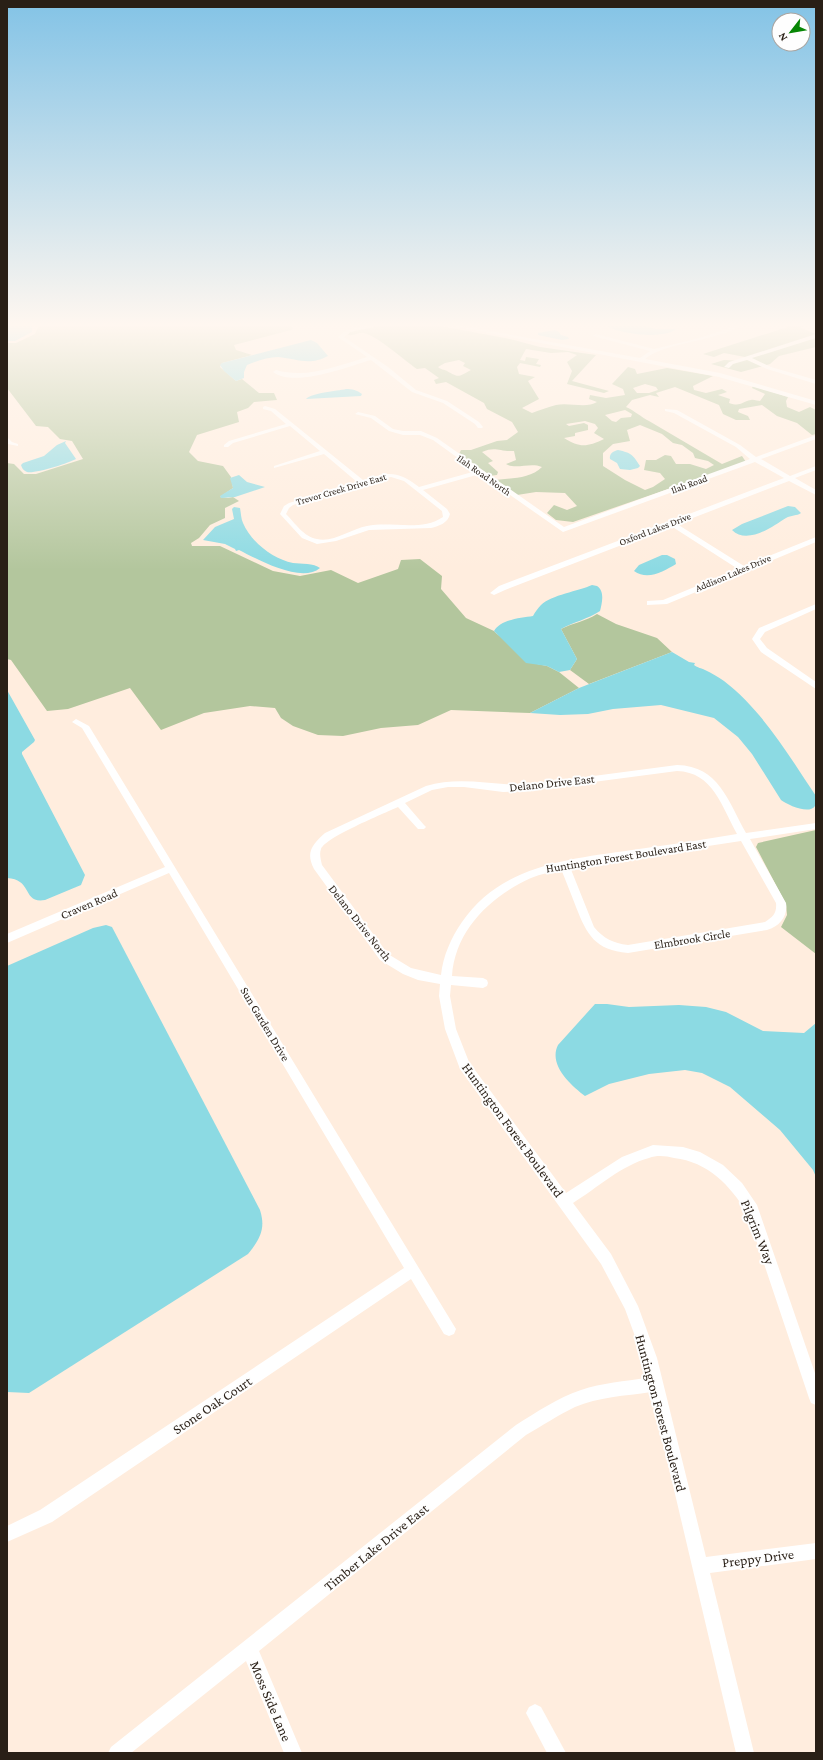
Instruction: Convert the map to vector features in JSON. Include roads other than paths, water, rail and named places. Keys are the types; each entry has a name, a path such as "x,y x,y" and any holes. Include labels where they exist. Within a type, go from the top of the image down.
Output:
{"street":[{"path":"452,406 477,423 480,427"},
{"path":"266,408 273,410 362,482"},
{"path":"667,410 675,411 738,446 745,453 816,493"},
{"name":"Ilah Road North","path":"358,414 373,417 391,430 428,435 563,530"},
{"path":"226,446 231,442 291,424"},
{"name":"Ilah Road","path":"563,530 816,437"},
{"path":"7,439 10,443 16,445"},
{"path":"276,466 325,452"},
{"name":"Oxford Lakes Drive","path":"494,593 502,588 816,468"},
{"path":"418,489 478,470"},
{"name":"Trevor Creek Drive East","path":"391,475 402,477 445,510 447,514 446,518 431,526 368,528 326,542 317,542 304,537 283,514 286,507 291,504 362,482 391,475"},
{"path":"671,523 743,569"},
{"name":"Addison Lakes Drive","path":"650,603 664,602 816,539"},
{"path":"816,606 762,630 757,636 758,642 764,650 816,686"},
{"path":"808,610 816,615"},
{"name":"Sun Garden Drive","path":"76,722 85,726 449,1329"},
{"name":"Delano Drive East","path":"315,853 318,846 328,836 437,785 456,782 502,788 525,788 676,768 697,771 710,779 744,838"},
{"path":"399,802 421,828"},
{"name":"Huntington Forest Boulevard East","path":"446,980 450,954 455,940 470,916 478,907 503,887 519,878 541,869 564,864 816,826"},
{"name":"Elmbrook Circle","path":"564,864 590,929 596,937 606,945 618,949 628,949 767,926 776,922 782,909 781,902 744,838"},
{"name":"Delano Drive North","path":"315,853 317,866 384,956 395,966 407,973 420,976 483,983"},
{"name":"Craven Road","path":"7,939 171,868"},
{"name":"Huntington Forest Boulevard","path":"446,980 446,1013 450,1032 464,1065 606,1259 631,1306 650,1358 745,1753"},
{"name":"Pilgrim Way","path":"564,1202 634,1158 650,1151 677,1151 695,1156 710,1163 724,1173 744,1196 752,1210 816,1398"},
{"name":"Stone Oak Court","path":"7,1534 46,1516 414,1270"},
{"name":"Timber Lake Drive East","path":"117,1753 521,1430 549,1413 587,1396 656,1384"},
{"name":"Preppy Drive","path":"700,1566 816,1551"},
{"name":"Moss Side Lane","path":"249,1648 293,1753"},
{"path":"535,1713 557,1753"}],"water":[{"path":"66,441 65,443 76,459 44,470 27,472 22,468 21,465 23,463 44,456 57,445"},
{"path":"618,450 632,455 640,466 630,470 620,469 617,463 610,459 612,453"},
{"path":"239,475 247,482 265,487 235,497 221,498 220,496 233,488 230,478"},
{"path":"788,506 795,507 801,513 788,517 767,530 752,535 745,536 732,530 742,524"},
{"path":"234,507 240,508 242,521 251,537 270,554 285,561 311,564 320,568 312,572 291,572 268,564 239,550 236,551 225,544 203,540 215,527 234,519 232,509"},
{"path":"662,555 667,555 675,559 676,564 661,572 650,575 639,574 634,571 639,565"},
{"path":"592,585 600,588 602,594 600,611 561,629 577,659 570,670 559,672 547,666 526,663 494,631 501,624 506,622 517,618 533,616 541,605 551,598"},
{"path":"672,652 689,662 695,663 695,666 710,672 724,681 751,706 785,750 816,796 815,806 812,809 808,810 798,808 781,800 752,754 738,737 714,718 661,705 613,709 588,714 560,715 530,713 579,688"},
{"path":"7,690 35,740 22,752 22,754 85,875 81,885 45,900 33,898 21,882 15,879 7,878"},
{"path":"106,925 112,927 260,1210 262,1217 261,1234 248,1254 29,1393 7,1392 7,966 93,928"},
{"path":"595,1004 629,1007 679,1005 706,1007 726,1012 763,1031 804,1033 816,1023 816,1177 813,1170 780,1130 730,1087 702,1073 685,1070 649,1074 609,1084 585,1096 562,1074 556,1060 556,1052 558,1045"}]}
